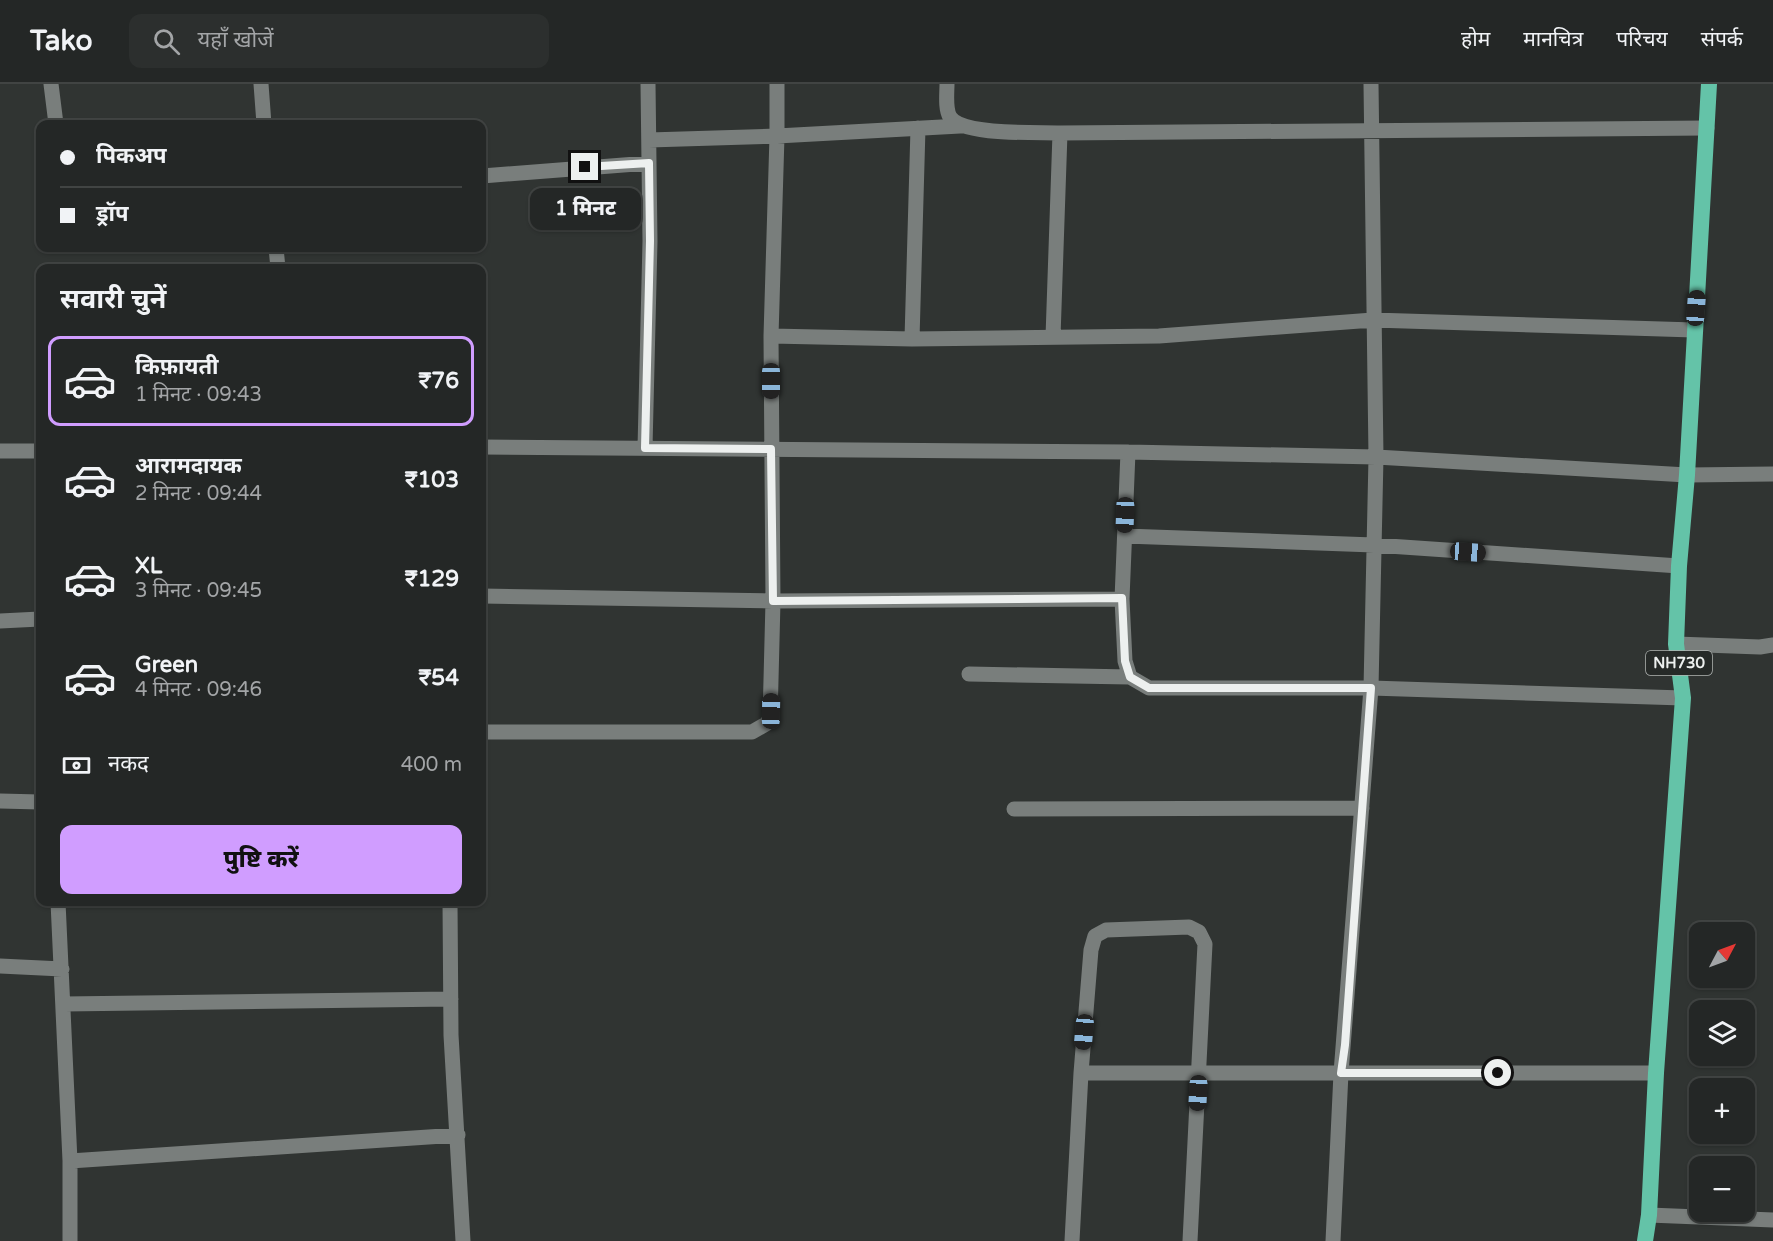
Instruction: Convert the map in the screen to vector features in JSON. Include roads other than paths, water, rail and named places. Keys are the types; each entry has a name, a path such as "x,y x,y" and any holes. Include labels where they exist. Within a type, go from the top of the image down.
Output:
{"highway":[{"name":"NH730","path":"1645,1241 1649,1215 1656,1073 1683,698 1677,644 1679,566 1687,475 1709,84"}],"street":[{"path":"51,84 56,120"},
{"path":"261,84 264,120"},
{"path":"645,448 650,241 648,84"},
{"path":"486,732 752,732 766,724 771,711 773,601 771,336 777,84"},
{"path":"947,84 946,100 950,117 960,126"},
{"path":"1333,1241 1341,1073 1371,688 1376,457 1371,84"},
{"path":"649,140 960,126 979,130 1060,133 1707,128"},
{"path":"912,339 918,128"},
{"path":"1053,337 1060,133"},
{"path":"486,176 649,163"},
{"path":"771,336 912,339 1159,336 1373,320 1694,330"},
{"path":"486,447 1128,452 1376,457 1687,475 1773,474"},
{"path":"0,451 36,451"},
{"path":"1128,452 1122,598 1125,661 1130,677"},
{"path":"1125,536 1374,545 1679,566"},
{"path":"486,596 773,601 1122,598"},
{"path":"0,621 36,619"},
{"path":"1677,644 1760,647 1773,645"},
{"path":"969,674 1130,677 1149,688 1371,688 1683,698"},
{"path":"0,801 36,801"},
{"path":"1014,809 1362,808"},
{"path":"58,906 70,1161 70,1241"},
{"path":"450,906 451,1035 463,1241"},
{"path":"1072,1241 1081,1073 1091,950 1095,936 1106,930 1189,927 1199,932 1205,944 1190,1241"},
{"path":"0,966 62,969"},
{"path":"64,1004 451,999"},
{"path":"1081,1073 1656,1073"},
{"path":"70,1161 458,1135"},
{"path":"1649,1215 1773,1220"}]}
